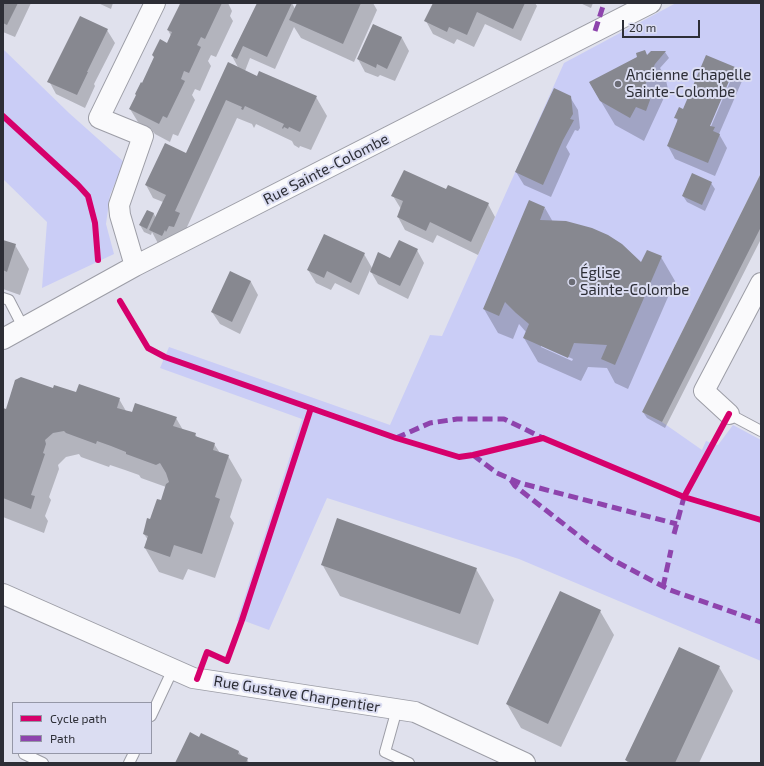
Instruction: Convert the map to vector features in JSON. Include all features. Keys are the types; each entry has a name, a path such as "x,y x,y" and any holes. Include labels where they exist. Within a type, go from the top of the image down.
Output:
{"street":[{"path":"135,266 120,215 120,204 143,136 99,118 155,3"},
{"name":"Rue Sainte-Colombe","path":"3,338 135,266 651,3"},
{"path":"728,414 704,392 761,283"},
{"name":"Rue Gustave Charpentier","path":"3,594 193,678 415,712 525,763"}],"lane":[{"path":"3,298 9,300 23,327"},
{"path":"728,414 761,431"},
{"path":"152,714 173,669"},
{"path":"397,709 385,752 409,763"},
{"path":"24,754 42,763"},
{"path":"129,763 134,754"}],"shaded area":[{"path":"676,3 761,3 761,173 642,412 662,422 702,450 706,441 718,445 733,425 761,440 761,661 519,559 327,498 269,630 242,620 237,621 302,419 160,368 169,347 390,425 430,335 442,336 564,63"},
{"path":"3,49 69,113 124,162 110,195 106,224 114,254 42,288 47,222 3,179"}],"building":[{"path":"3,3 18,3 7,25 3,23"},
{"path":"176,3 222,3 205,39 201,37 197,45 201,47 189,73 184,71 181,79 185,81 167,118 163,116 159,124 129,109 154,57 152,55 160,39 167,43 172,32 167,30 180,4"},
{"path":"257,3 292,3 267,57 243,46 237,59 231,56"},
{"path":"297,3 361,3 343,44 289,20"},
{"path":"433,3 525,3 513,29 477,12 467,35 449,27 447,32 424,21"},
{"path":"80,16 108,29 77,95 47,82"},
{"path":"373,24 402,37 387,69 377,64 376,68 357,59"},
{"name":"Ancienne Chapelle Sainte-Colombe","path":"645,50 647,55 651,51 666,51 655,64 645,85 650,100 646,111 636,107 630,118 600,101 589,82 637,57 636,53"},
{"path":"706,55 735,67 710,126 715,127 713,131 720,134 708,163 667,146 678,119 674,118 679,107 683,109"},
{"path":"228,62 257,76 259,71 317,96 300,132 289,127 288,129 284,127 283,129 284,124 245,106 243,110 241,109 242,107 226,100 175,211 180,213 174,227 169,226 162,236 149,230 166,195 145,185 165,143 186,153"},
{"path":"554,88 571,96 573,114 570,119 574,120 563,140 543,185 515,172"},
{"path":"404,170 446,189 448,185 489,203 471,242 430,222 426,231 397,217 403,201 391,196"},
{"path":"692,173 712,182 702,205 682,196"},
{"path":"761,173 761,227 662,422 642,412"},
{"name":"Église Sainte-Colombe","path":"529,200 545,207 540,220 566,221 592,228 608,235 622,244 641,262 647,250 662,256 615,365 601,359 607,345 574,343 568,358 523,338 529,324 505,302 499,316 483,309"},
{"path":"147,210 154,213 147,229 139,225"},
{"path":"324,234 365,253 351,283 327,271 324,278 307,270"},
{"path":"3,240 16,244 7,272 3,270"},
{"path":"399,240 418,249 400,286 370,272 378,252 390,258"},
{"path":"230,271 251,281 232,322 211,312"},
{"path":"21,377 53,388 54,385 76,392 79,384 120,398 117,408 132,412 135,403 177,417 173,426 196,433 195,436 215,443 213,450 229,455 215,497 220,499 202,554 174,545 170,557 144,548 148,536 143,534 147,518 150,519 157,499 161,500 166,484 169,482 160,463 156,465 126,454 126,452 111,446 97,441 96,444 64,431 53,433 45,440 46,444 43,453 45,454 31,495 35,496 31,509 3,498 3,408 6,409 15,380"},
{"path":"337,518 477,568 460,614 321,565"},
{"path":"560,591 601,610 548,724 506,704"},
{"path":"679,647 720,666 675,763 631,763 625,760"},
{"path":"190,732 199,737 201,733 239,751 238,754 248,758 246,763 175,763"}],"marked path":[{"path":"595,31 604,3"},
{"path":"396,438 430,423 457,419 504,419 543,438"},
{"path":"473,455 497,473 520,483 677,524"},
{"path":"511,480 515,486 611,559 670,590 761,622"},
{"path":"674,534 684,497"},
{"path":"663,587 671,550"}],"cycle path":[{"path":"3,116 88,196 95,223 98,260"},
{"path":"120,301 148,348 165,357 396,438 459,457 543,438 684,497 761,520"},
{"path":"197,679 207,652 227,661 242,620 311,408"},
{"path":"684,497 729,414"}],"place":[{"name":"Ancienne Chapelle Sainte-Colombe","path":"618,84"},
{"name":"Église Sainte-Colombe","path":"572,282"}]}
